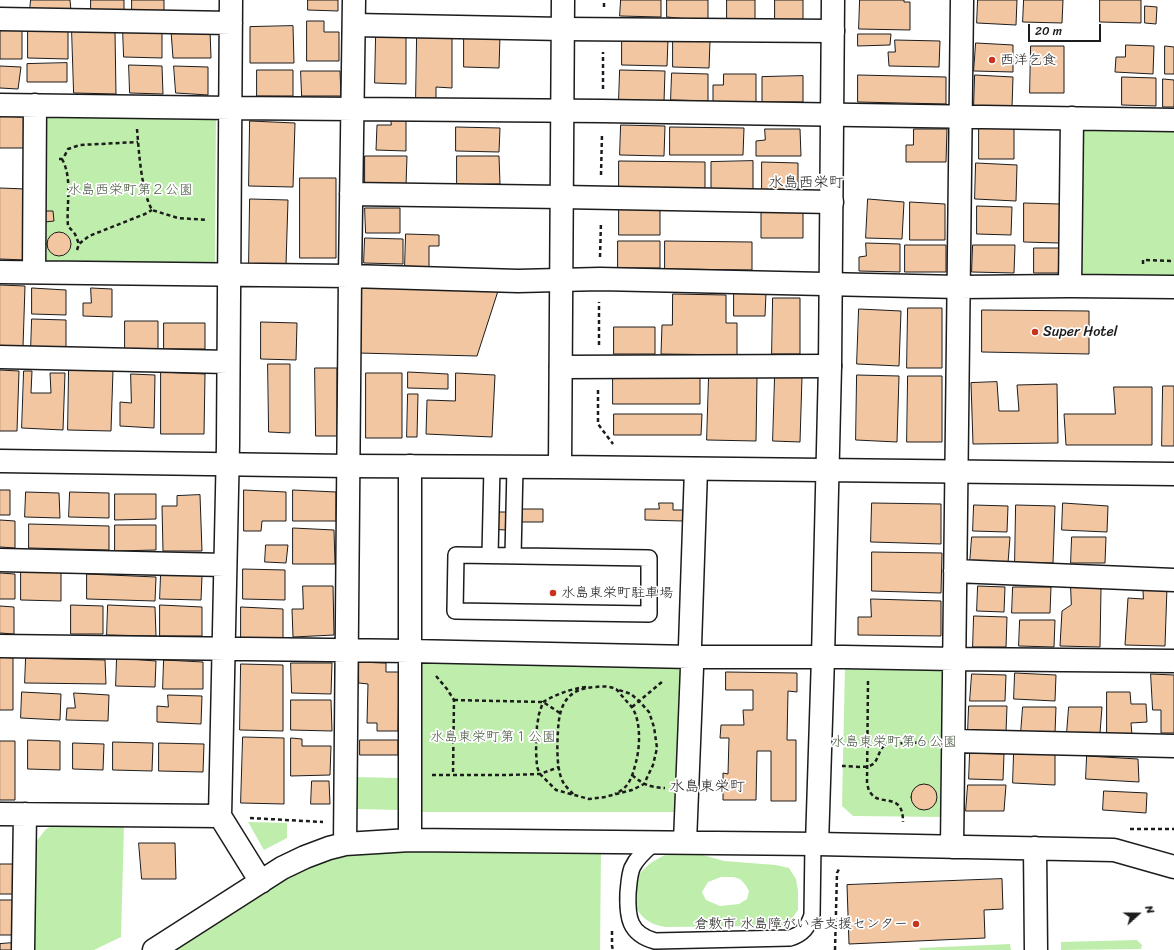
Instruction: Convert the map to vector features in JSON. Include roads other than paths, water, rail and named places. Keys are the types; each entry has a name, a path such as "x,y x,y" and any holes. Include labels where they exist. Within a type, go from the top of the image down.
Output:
{"street":[{"path":"231,0 228,464 220,816 261,882"},
{"path":"345,834 354,0"},
{"path":"560,467 563,0"},
{"path":"815,844 820,766 828,471 833,0"},
{"path":"952,847 962,0"},
{"path":"0,19 231,23"},
{"path":"354,25 563,29 833,31"},
{"path":"0,105 602,111 1174,120"},
{"path":"34,272 35,105"},
{"path":"1070,286 1072,118"},
{"path":"351,194 832,202"},
{"path":"0,272 350,276 518,281 600,279 958,287 1174,287"},
{"path":"0,357 228,362"},
{"path":"560,367 830,366"},
{"path":"0,460 348,466 1174,474"},
{"path":"410,466 410,840"},
{"path":"686,842 692,668 690,646 696,469"},
{"path":"0,560 225,565"},
{"path":"955,571 1174,580"},
{"path":"0,646 410,651 691,658 823,657 1174,661"},
{"path":"954,741 1174,746"},
{"path":"0,814 220,816"},
{"path":"23,950 25,814"},
{"path":"154,950 282,868 329,848 345,834 410,840 686,842 1114,850 1174,867"},
{"path":"1035,848 1036,950"}],"lane":[{"path":"490,555 492,467"},
{"path":"513,556 515,467"},
{"path":"456,555 490,555 650,558 649,614 455,611 456,555"},
{"path":"655,842 638,858 632,868 629,879 628,909 631,923 637,932 646,939 656,942 790,938 798,936 809,924 812,915 815,844"}],"place":[{"name":"西洋乞食","path":"992,60"},
{"name":"Super Hotel","path":"1035,332"},
{"name":"水島東栄町駐車場","path":"553,593"},
{"name":"倉敷市 水島障がい者支援センター","path":"916,924"}],"district":[{"name":"水島西栄町","path":"806,183"},
{"name":"水島東栄町","path":"707,787"}],"park label":[{"name":"水島西栄町第２公園","path":"130,190"},
{"name":"水島東栄町第１公園","path":"493,737"},
{"name":"水島東栄町第６公園","path":"894,742"}]}
